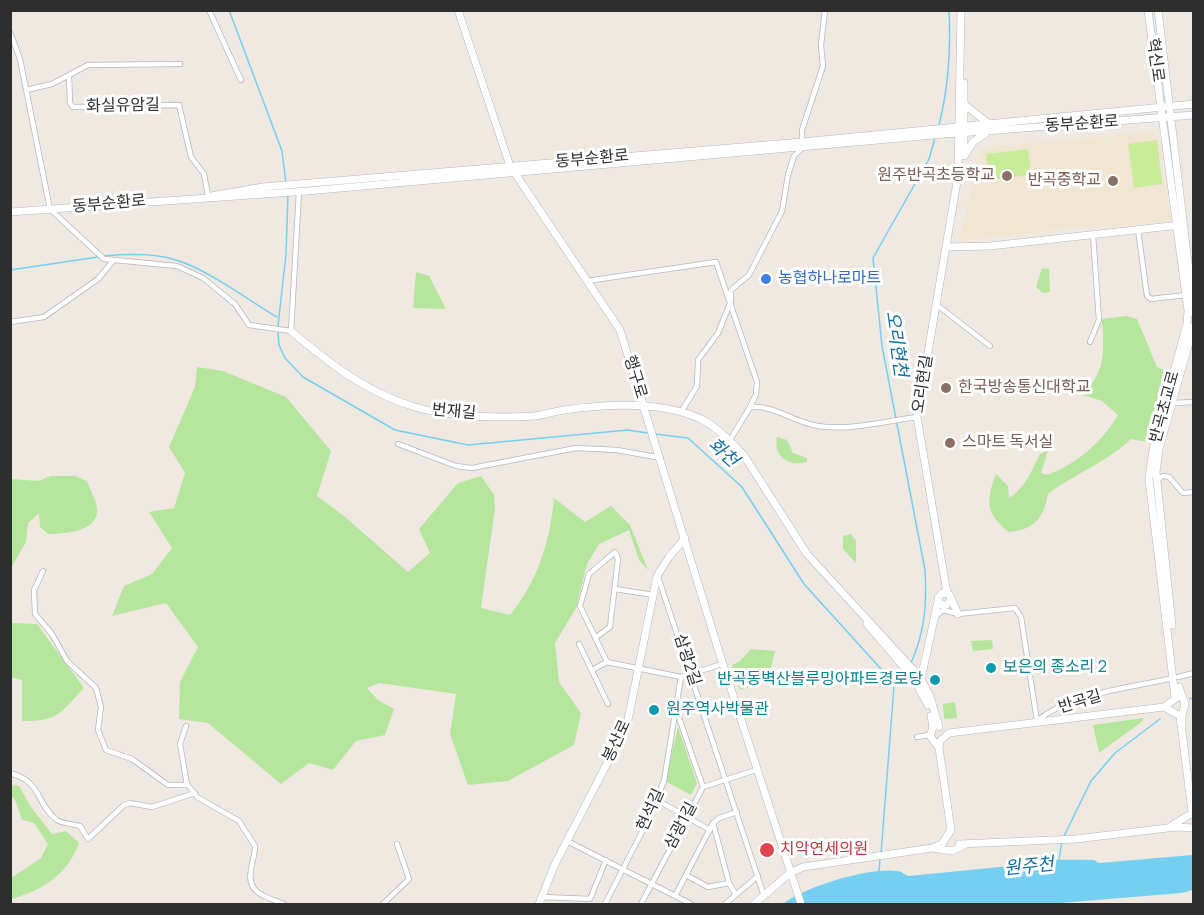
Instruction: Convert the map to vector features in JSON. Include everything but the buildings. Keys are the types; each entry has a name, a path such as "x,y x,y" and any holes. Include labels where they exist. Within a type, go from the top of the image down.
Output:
{"street":[{"path":"209,10 241,80"},
{"name":"행구로","path":"458,10 512,170 620,330 644,407 681,412 702,420 730,440 763,483 807,554 920,680"},
{"path":"681,412 697,386 698,360 718,333 731,301 731,290 749,275 782,211 788,175 794,156 802,145 802,130 822,66 821,45 825,10"},
{"name":"오리현길","path":"947,592 914,417 937,305 946,236 962,156 961,10"},
{"name":"혁신로","path":"1148,10 1163,118"},
{"name":"혁신로","path":"1158,10 1171,118"},
{"path":"10,32 20,58 50,209 104,259 157,263 186,270 203,278 235,304 249,325 289,331 296,188"},
{"path":"27,90 52,84 88,65 180,64"},
{"name":"화실유암길","path":"69,75 70,104 73,107 179,105 190,157 204,174 208,196"},
{"path":"1170,108 1194,104"},
{"path":"963,106 988,127 962,156 945,130 963,106"},
{"name":"동부순환로","path":"10,212 802,145 1170,108"},
{"path":"1171,118 1194,115"},
{"name":"반곡초교로","path":"1163,118 1194,313"},
{"name":"동부순환로","path":"988,127 1171,118"},
{"name":"반곡초교로","path":"1171,118 1187,324 1159,449 1156,481 1176,677 1174,706 1182,726 1191,819"},
{"path":"946,246 990,246 1180,225"},
{"path":"1138,230 1149,298 1186,295"},
{"path":"1090,342 1099,320 1093,236"},
{"path":"10,322 44,317 98,279 113,261"},
{"path":"587,281 716,262 757,382 750,407 730,440"},
{"path":"937,305 990,346"},
{"name":"반곡초교로","path":"1176,677 1149,479 1153,449 1194,325"},
{"name":"번재길","path":"289,331 366,387 415,407 462,413 534,416 603,406 644,407"},
{"path":"1170,402 1194,402"},
{"path":"644,407 756,770 801,904"},
{"path":"750,407 767,408 816,426 914,417"},
{"path":"398,444 456,466 472,468 576,448 617,450 661,458"},
{"path":"1156,481 1163,476 1169,477 1183,493 1194,492"},
{"name":"봉산로","path":"540,901 567,841 627,725 657,576 685,538"},
{"path":"939,551 941,584 939,598 920,680 930,696 940,742 953,833 961,845"},
{"path":"595,638 610,627 618,559 615,552 589,574 580,606 595,638 607,662"},
{"path":"43,571 34,590 35,614 52,634 67,661 96,688 101,707 98,730 106,750 132,759 168,785 187,785"},
{"name":"삼광2길","path":"657,576 764,896"},
{"path":"615,589 654,595"},
{"path":"939,598 947,592 958,614"},
{"path":"939,598 944,608 958,614 1015,608 1020,612 1037,721 1174,706"},
{"path":"935,617 952,600"},
{"path":"579,644 608,704"},
{"path":"592,670 607,662 681,677 723,664"},
{"name":"반곡길","path":"952,732 1037,721 1048,712 1076,700 1194,673"},
{"name":"현석길","path":"605,904 657,800 664,781 681,677"},
{"name":"현석길","path":"676,709 703,787"},
{"path":"186,726 180,744 187,785 204,801 239,821 255,846 250,872 253,888 260,896 284,904"},
{"path":"936,729 940,742"},
{"path":"917,737 936,729 952,732"},
{"path":"940,742 952,732"},
{"name":"삼광1길","path":"641,904 686,815 703,787 756,770"},
{"path":"10,773 32,782 52,815 59,822 80,826 88,839 124,805 130,803 152,807 195,793"},
{"path":"657,800 710,830"},
{"path":"675,896 713,823 719,818 737,812"},
{"path":"754,904 790,873 803,867 932,848 949,850 961,845 1076,839 1166,828 1191,819"},
{"path":"713,823 729,883 736,895"},
{"path":"932,848 953,833"},
{"path":"945,839 945,847 949,850"},
{"path":"567,841 691,904"},
{"path":"383,904 409,879 397,844"},
{"path":"540,901 590,899 606,860"},
{"path":"686,875 708,887 729,883"},
{"path":"725,904 758,876"}],"shaded area":[{"path":"1152,132 1159,138 1170,218 1168,222 1066,229 959,241 981,148"}],"green space":[{"path":"1157,140 1162,184 1134,188 1128,144"},
{"path":"1028,149 1031,175 989,180 986,154"},
{"path":"1042,268 1049,269 1050,292 1043,293 1036,287"},
{"path":"416,272 429,276 446,309 413,308"},
{"path":"1127,316 1137,319 1157,367 1168,372 1148,428 1147,442 1131,439 1111,455 1048,494 1041,516 1032,525 1009,532 995,519 990,506 990,491 996,474 1008,486 1009,498 1024,484 1040,454 1048,451 1041,473 1047,475 1068,465 1096,443 1118,415 1102,401 1083,395 1100,369 1103,351 1102,319"},
{"path":"197,367 223,371 286,397 331,451 317,496 344,516 408,572 430,553 419,529 458,483 481,476 494,495 495,508 481,608 510,615 520,602 535,574 546,545 554,498 585,522 611,506 630,525 648,570 639,560 629,530 599,544 587,564 576,608 555,643 559,682 581,713 574,745 508,781 468,785 450,734 456,694 379,683 367,688 378,700 394,709 385,735 356,741 333,770 309,763 281,784 208,723 179,719 180,682 198,647 166,603 112,616 124,586 152,574 172,548 149,512 174,508 185,473 169,447 195,387"},
{"path":"777,437 787,440 793,453 807,458 807,462 794,463 784,459 777,450"},
{"path":"51,476 75,476 87,481 97,508 96,516 87,527 79,530 48,534 40,527 39,513 28,523 26,542 11,568 11,479 38,481"},
{"path":"851,534 856,541 856,563 843,549 843,536"},
{"path":"11,623 37,624 84,688 58,714 44,720 22,721 22,680 11,677"},
{"path":"992,640 993,649 973,651 971,641"},
{"path":"751,649 775,651 768,679 740,690 732,665 739,662"},
{"path":"955,702 957,718 944,719 943,704"},
{"path":"1143,718 1143,721 1099,753 1093,725"},
{"path":"678,727 697,783 691,795 665,781"},
{"path":"13,785 19,786 31,807 52,834 66,831 79,843 68,864 52,880 33,891 11,899 11,878 41,858 48,844 34,823 22,820 11,795"}],"water":[{"name":"원주천","path":"1193,855 1193,890 1181,893 1048,904 783,904 821,885 870,872 899,871 909,876 1041,861 1094,860 1099,863"}],"waterway":[{"path":"229,10 282,151 286,183"},
{"name":"오리현천","path":"939,125 948,68 949,10"},
{"name":"오리현천","path":"911,663 924,617 925,570 882,346 873,258 929,159 935,138"},
{"path":"278,326 286,254 288,194"},
{"path":"103,256 149,255 188,264 277,317"},
{"path":"10,270 98,257"},
{"name":"화천","path":"278,331 279,345 285,358 303,377 395,430 468,445 628,430 647,433"},
{"name":"화천","path":"655,434 688,438 742,487 804,584 891,680 894,686 881,854"},
{"name":"오리현천","path":"895,686 904,682 906,676"},
{"path":"1190,699 1194,697"},
{"path":"1064,836 1091,781 1115,753 1160,719"},
{"name":"원주천","path":"1059,860 1062,841"},
{"name":"화천","path":"879,872 880,858"}],"place":[{"name":"원주반곡초등학교","path":"1007,176"},
{"name":"반곡중학교","path":"1113,181"},
{"name":"농협하나로마트","path":"766,279"},
{"name":"한국방송통신대학교","path":"946,388"},
{"name":"스마트 독서실","path":"950,443"},
{"name":"보은의 종소리 2","path":"991,668"},
{"name":"반곡동벽산블루밍아파트경로당","path":"935,680"},
{"name":"원주역사박물관","path":"654,710"},
{"name":"치악연세의원","path":"767,850"}]}
